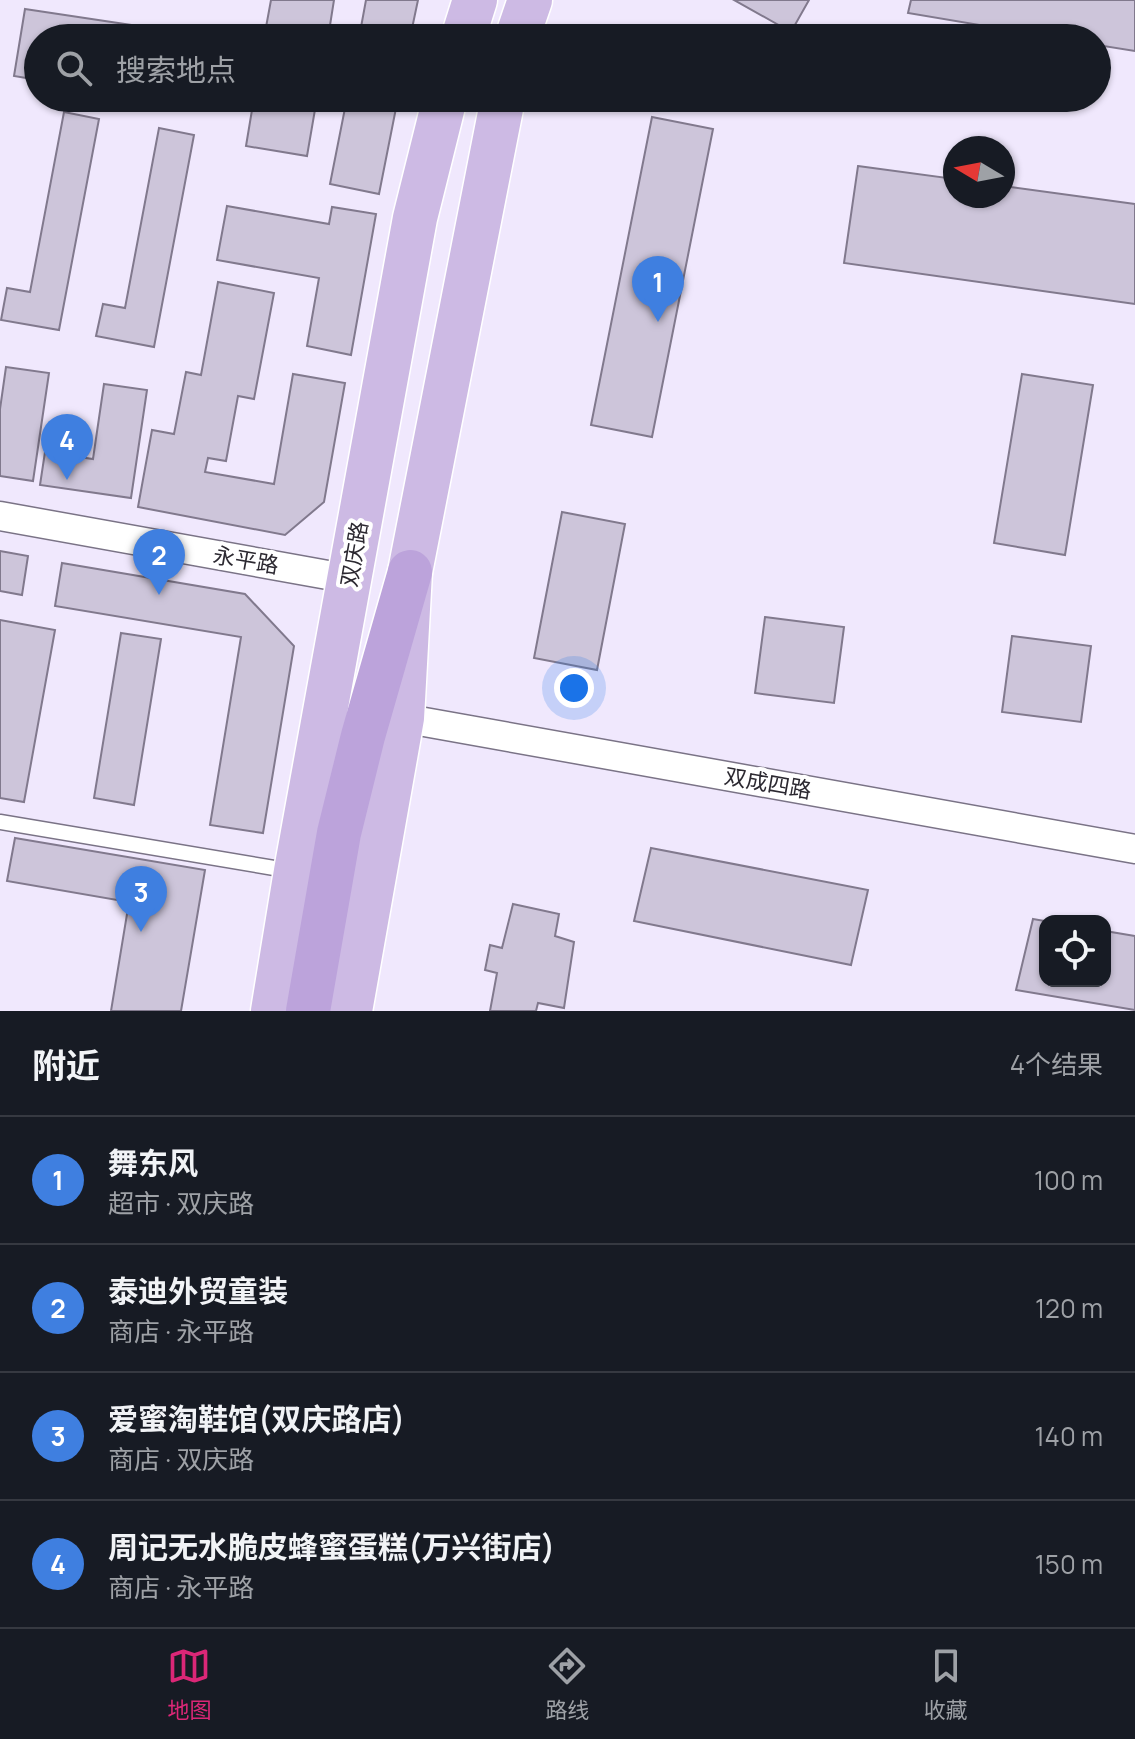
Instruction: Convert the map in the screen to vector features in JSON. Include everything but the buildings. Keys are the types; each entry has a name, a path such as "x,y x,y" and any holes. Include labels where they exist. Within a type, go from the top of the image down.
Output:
{"highway":[{"path":"308,1011 339,833 410,572"}],"main road":[{"path":"467,24 475,0"},
{"path":"522,24 530,0"},
{"name":"双庆路","path":"273,1011 415,218 442,112"},
{"path":"350,1011 402,718 410,572 500,112"}],"street":[{"name":"永平路","path":"0,516 350,579"},
{"name":"双成四路","path":"402,718 1135,849"}],"lane":[{"path":"0,822 296,871"}],"place":[{"name":"舞东风","path":"658,322"},
{"name":"周记无水脆皮蜂蜜蛋糕(万兴街店)","path":"67,480"},
{"name":"泰迪外贸童装","path":"159,595"},
{"name":"爱蜜淘鞋馆(双庆路店)","path":"141,932"}]}
